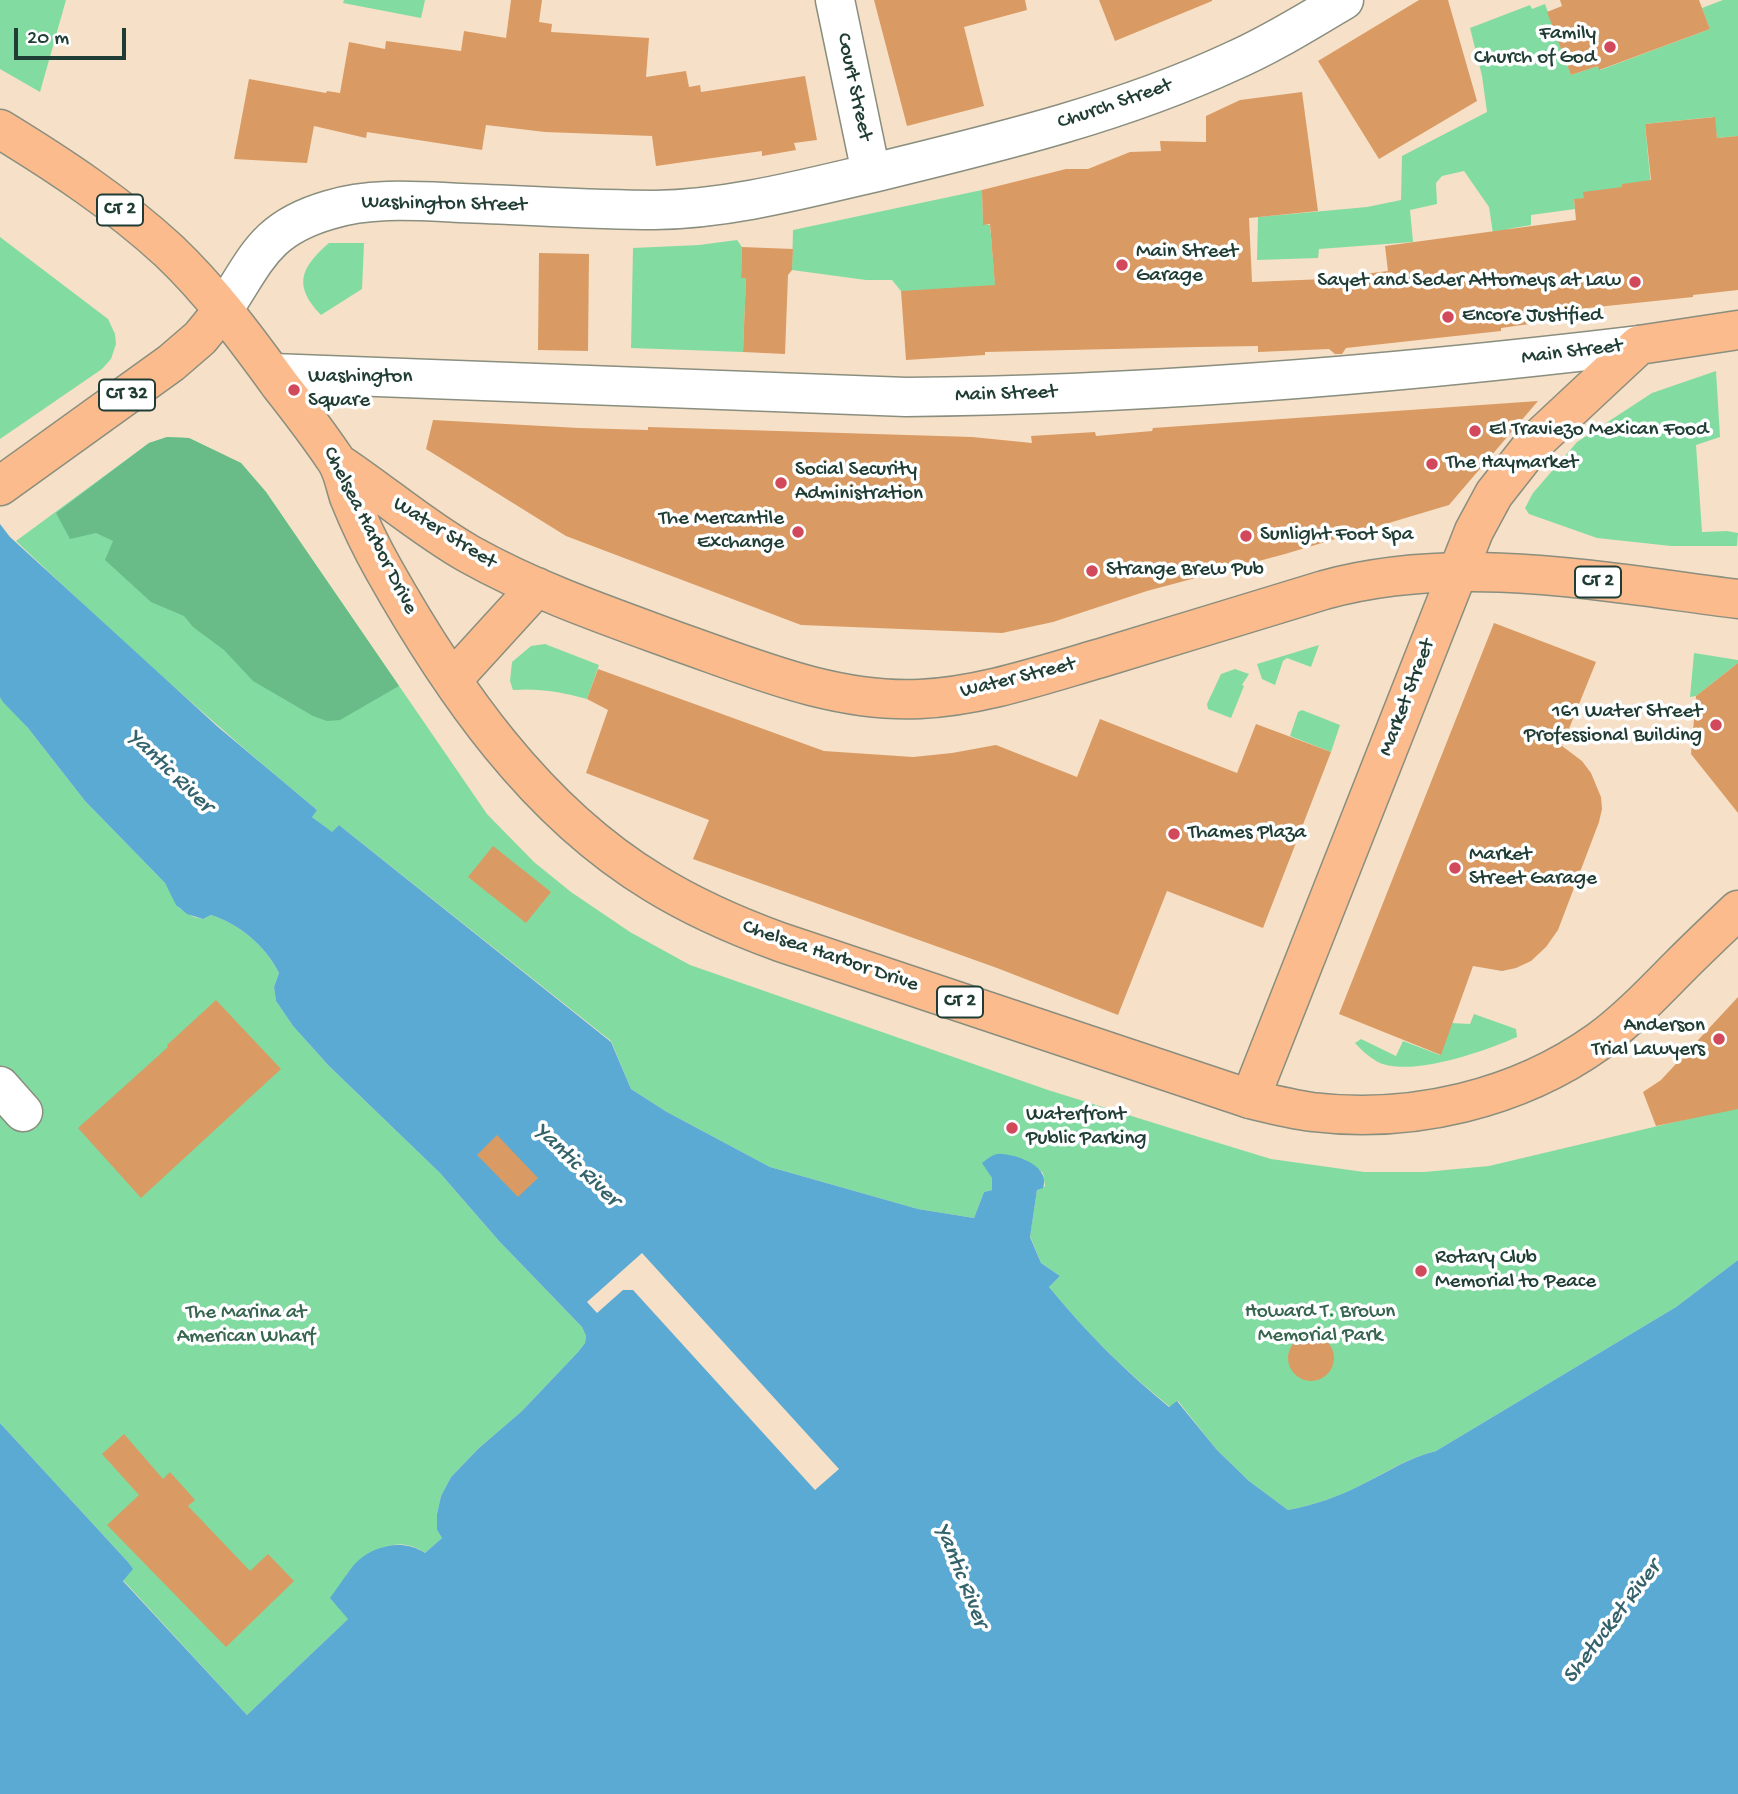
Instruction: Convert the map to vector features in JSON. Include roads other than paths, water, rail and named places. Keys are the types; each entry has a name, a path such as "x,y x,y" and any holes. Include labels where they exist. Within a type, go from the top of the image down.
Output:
{"main road":[{"name":"CT 2","path":"0,129 130,218 176,258 223,310"},
{"name":"Chelsea Harbor Drive","path":"223,310 338,463 350,499 405,606 453,680 518,766 564,815 617,859 685,901 769,938 1250,1099 1315,1112 1374,1114 1456,1104 1517,1086 1563,1064 1601,1040 1738,910"},
{"name":"CT 32","path":"11,478 171,363 200,338 223,310"},
{"name":"Main Street","path":"1639,345 1738,330"},
{"name":"Market Street","path":"1250,1099 1484,509 1513,468 1550,427 1639,345"},
{"name":"Water Street","path":"338,463 452,544 537,587 638,627 786,679 860,696 909,699 954,695 1023,681 1340,586 1401,576 1457,572 1536,575 1738,599"},
{"path":"453,680 537,587"}],"street":[{"name":"Court Street","path":"835,0 871,173"},
{"name":"Church Street","path":"871,173 1006,141 1109,109 1231,62 1345,0"},
{"name":"Washington Street","path":"223,310 248,267 279,233 303,218 341,206 380,201 416,201 642,209 705,207 782,194 871,173"},
{"name":"Main Street","path":"272,373 893,397 994,396 1395,372 1639,345"}],"water":[{"path":"0,524 10,537 218,727 317,810 312,817 332,832 339,825 611,1042 631,1089 667,1112 770,1167 918,1209 974,1218 984,1192 992,1190 992,1178 982,1163 999,1154 1017,1157 1038,1168 1044,1181 1043,1188 1037,1190 1030,1237 1041,1263 1060,1276 1049,1287 1121,1365 1169,1407 1177,1401 1217,1450 1249,1481 1288,1510 1335,1497 1407,1461 1436,1451 1676,1307 1738,1260 1738,1794 0,1794 0,1423 128,1562 133,1569 123,1581 247,1715 348,1619 330,1598 360,1559 378,1549 397,1545 416,1548 425,1553 442,1538 437,1530 437,1514 441,1496 451,1477 479,1448 522,1411 578,1352 585,1343 586,1336 582,1327 499,1241 440,1173 329,1066 293,1026 276,1001 274,987 279,973 259,945 241,930 221,919 211,915 203,919 187,914 176,905 165,883 85,801 28,728 3,702 0,697"}],"place":[{"name":"Family Church of God","path":"1610,47"},
{"name":"Main Street Garage","path":"1122,265"},
{"name":"Sayet and Seder Attorneys at Law","path":"1635,282"},
{"name":"Encore Justified","path":"1448,317"},
{"name":"Washington Square","path":"294,390"},
{"name":"El Traviezo Mexican Food","path":"1475,431"},
{"name":"The Haymarket","path":"1432,464"},
{"name":"Social Security Administration","path":"781,483"},
{"name":"The Mercantile Exchange","path":"798,532"},
{"name":"Sunlight Foot Spa","path":"1246,536"},
{"name":"Strange Brew Pub","path":"1092,571"},
{"name":"161 Water Street Professional Building","path":"1716,725"},
{"name":"Thames Plaza","path":"1174,834"},
{"name":"Market Street Garage","path":"1455,868"},
{"name":"Anderson Trial Lawyers","path":"1719,1039"},
{"name":"Waterfront Public Parking","path":"1012,1128"},
{"name":"Rotary Club Memorial to Peace","path":"1421,1271"}],"water label":[{"name":"Yantic River","path":"169,772"},
{"name":"Yantic River","path":"576,1166"},
{"name":"Yantic River","path":"960,1576"},
{"name":"Shetucket River","path":"1613,1623"}],"park label":[{"name":"Howard T. Brown Memorial Park","path":"1320,1325"},
{"name":"The Marina at American Wharf","path":"246,1326"}]}
